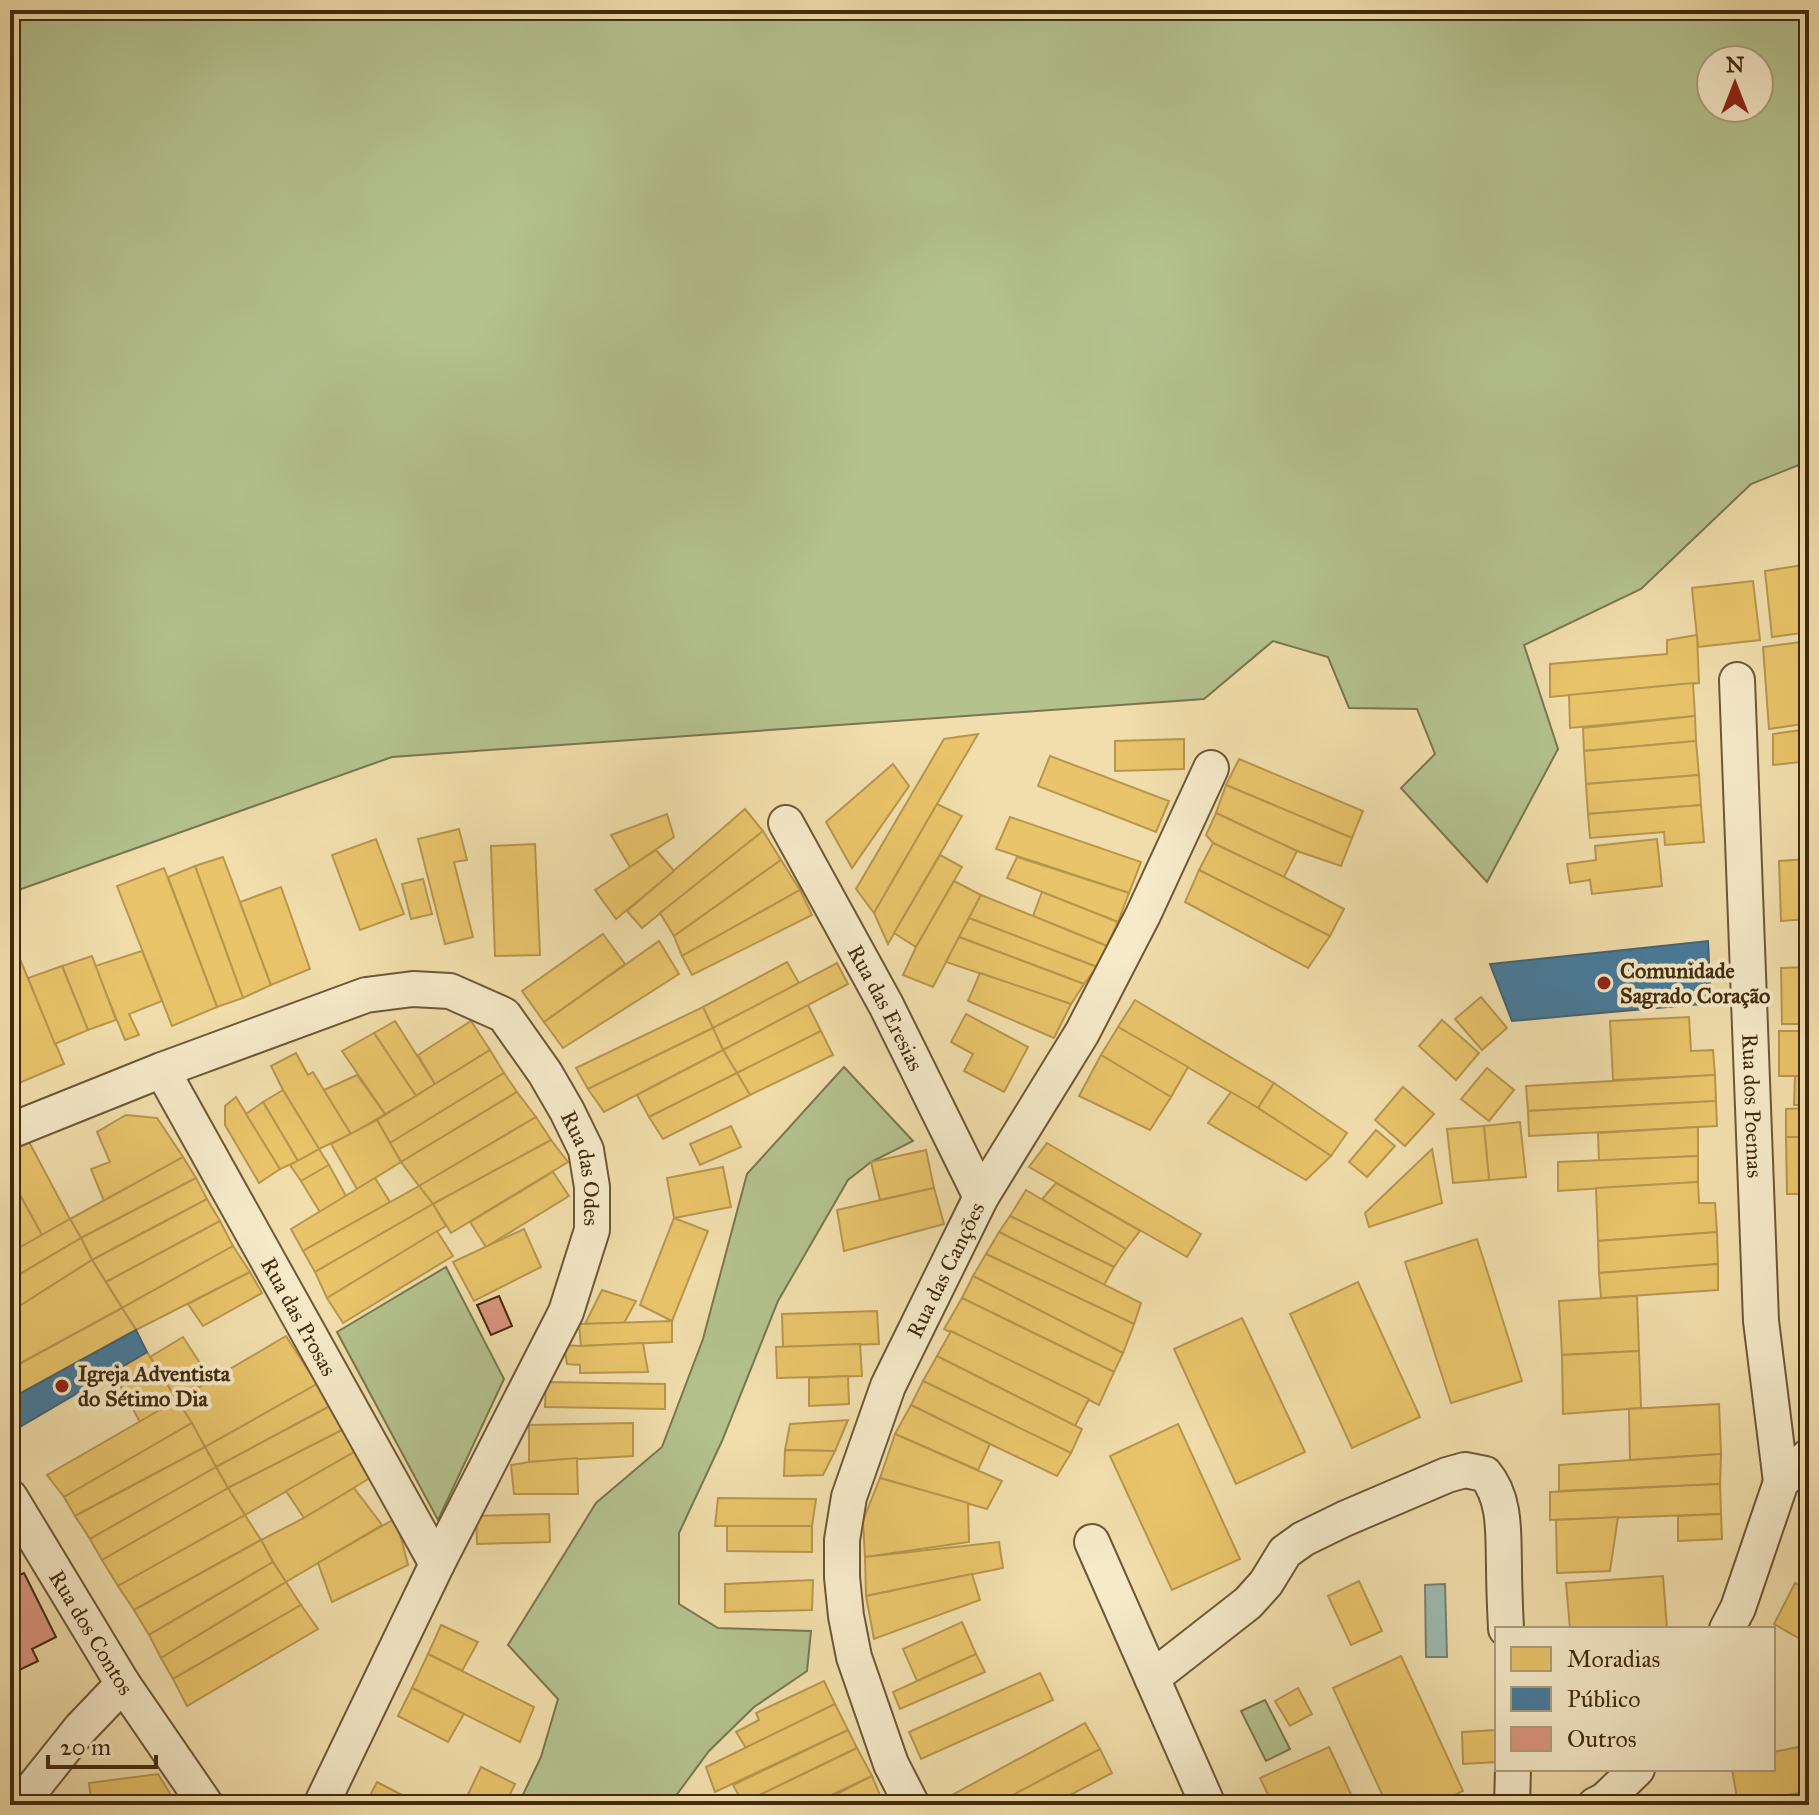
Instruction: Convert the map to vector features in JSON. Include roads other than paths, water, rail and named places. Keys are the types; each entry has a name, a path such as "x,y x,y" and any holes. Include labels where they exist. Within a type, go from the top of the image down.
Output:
{"street":[{"name":"Rua dos Poemas","path":"1737,680 1761,1321 1781,1482"},
{"name":"Rua das Canções","path":"912,1805 891,1764 854,1657 842,1577 842,1540 849,1497 888,1386 981,1197 1082,1033 1143,915 1211,768"},
{"name":"Rua das Eresias","path":"786,823 886,1005 981,1197"},
{"name":"Rua das Odes","path":"10,1131 162,1070 366,995 413,989 450,991 504,1015 545,1073 586,1150 592,1187 592,1230 566,1312 437,1564 321,1805"},
{"name":"Rua das Prosas","path":"162,1070 437,1564"},
{"path":"1728,1627 1738,1608 1781,1482 1809,1456"},
{"path":"1152,1678 1248,1603 1262,1589 1285,1552 1303,1539 1447,1475 1465,1470 1485,1474 1502,1513 1506,1627"},
{"name":"Rua dos Contos","path":"10,1497 123,1684 206,1805"},
{"path":"1092,1542 1208,1805"},
{"path":"23,1805 80,1729 123,1684"},
{"path":"1512,1805 1513,1771"},
{"path":"1595,1805 1605,1800 1635,1771"}],"water":[{"path":"1445,1584 1447,1657 1426,1657 1425,1585"}],"place":[{"name":"Comunidade Sagrado Coração","path":"1604,983"},
{"name":"Igreja Adventista do Sétimo Dia","path":"62,1386"}]}
